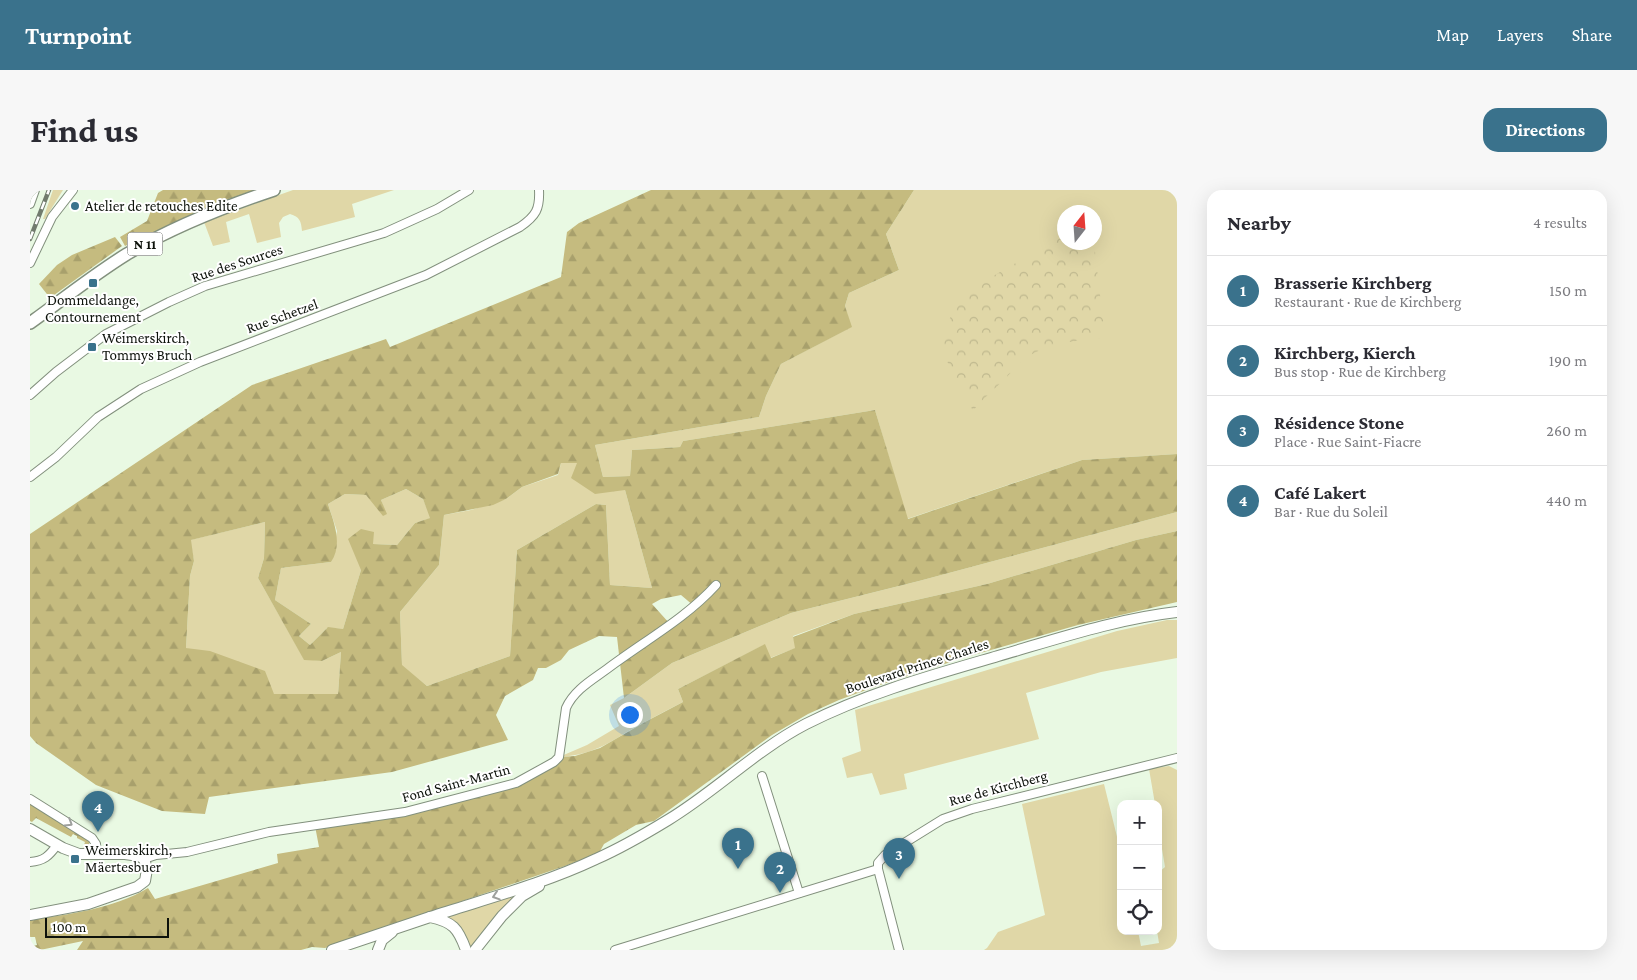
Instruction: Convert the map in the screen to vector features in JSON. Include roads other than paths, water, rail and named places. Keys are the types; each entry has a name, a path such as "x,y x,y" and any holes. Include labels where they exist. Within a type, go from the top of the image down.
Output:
{"main road":[{"name":"N 11","path":"30,324 120,259 156,238 207,214 274,190"},
{"name":"Boulevard Prince Charles","path":"430,918 559,875 596,859 670,818 770,746 804,725 842,707 887,689 1093,628 1177,612"},
{"path":"30,829 57,845 79,854 125,854 139,856 144,859 147,875 145,881 138,887 88,904 30,915"},
{"name":"Boulevard Prince Charles","path":"475,950 502,916 522,896 559,875"},
{"path":"332,950 430,918 442,920 455,927 466,950"},
{"path":"378,950 382,940 401,926"}],"street":[{"path":"30,204 35,190"},
{"path":"30,263 52,217 73,190"},
{"name":"Rue des Sources","path":"30,395 56,372 106,334 162,305 205,286 384,234 437,209 469,190"},
{"name":"Rue Schetzel","path":"30,478 56,457 98,417 141,389 200,362 311,321 426,275 520,227 530,221 537,212 540,201 539,190"},
{"name":"Fond Saint-Martin","path":"144,859 156,855 187,852 269,832 406,812 516,783 554,762 559,757 566,708 581,688 694,606 716,585"},
{"name":"Rue de Kirchberg","path":"878,869 878,862 885,855 943,819 972,809 1177,758"},
{"path":"762,776 799,894"},
{"path":"30,799 92,838 96,844 97,855"},
{"path":"30,862 39,862 48,857 57,845"},
{"path":"615,950 878,869 899,950"}],"railway":[{"path":"30,239 49,190"}],"place":[{"name":"Atelier de retouches Edite","path":"75,206"},
{"name":"Dommeldange, Contournement","path":"93,283"},
{"name":"Weimerskirch, Tommys Bruch","path":"92,347"},
{"name":"Café Lakert","path":"98,832"},
{"name":"Weimerskirch, Mäertesbuer","path":"75,859"},
{"name":"Brasserie Kirchberg","path":"738,869"},
{"name":"Résidence Stone","path":"899,879"},
{"name":"Kirchberg, Kierch","path":"780,893"}]}
